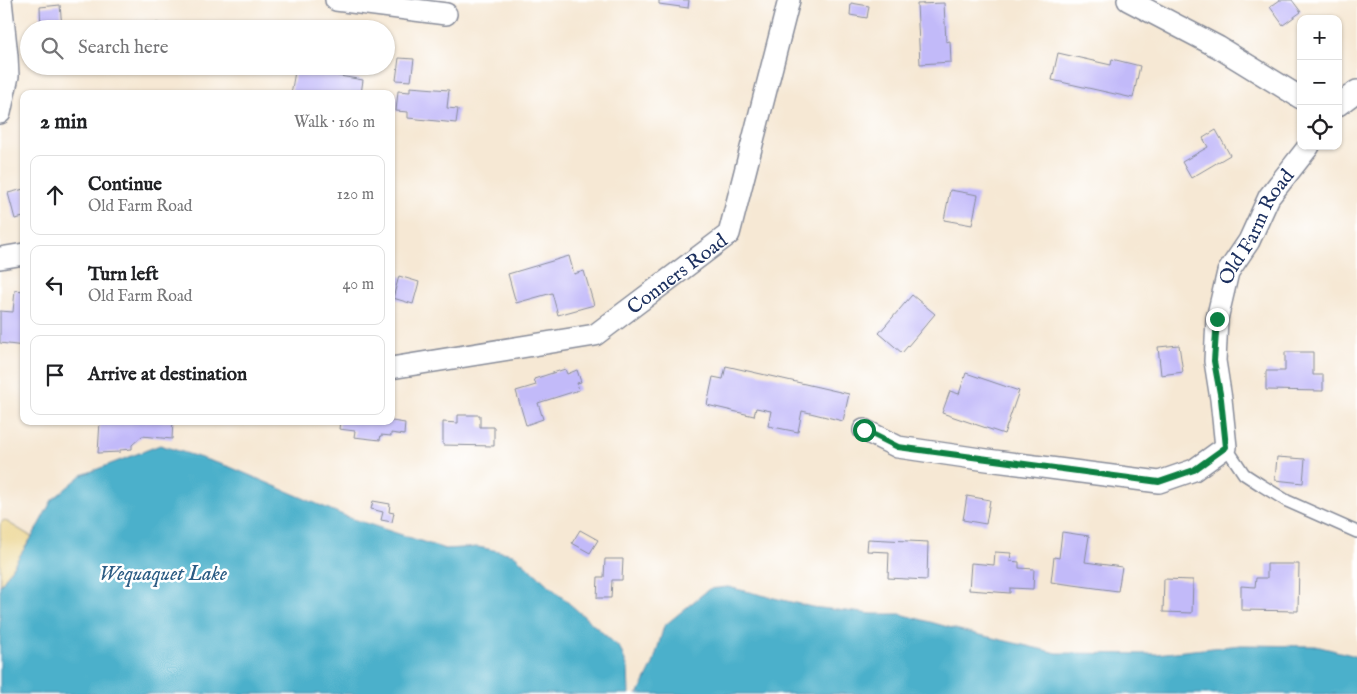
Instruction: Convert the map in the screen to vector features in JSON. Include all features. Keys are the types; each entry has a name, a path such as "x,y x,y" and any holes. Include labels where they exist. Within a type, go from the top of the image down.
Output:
{"street":[{"path":"0,0 8,76 0,113"},
{"path":"336,0 446,14"},
{"name":"Conners Road","path":"395,367 595,336 729,234 789,0"},
{"path":"1128,0 1218,47 1297,96"},
{"path":"1342,102 1357,91"},
{"name":"Old Farm Road","path":"1226,447 1221,399 1214,361 1217,319 1228,272 1249,241 1269,198 1306,150"},
{"path":"0,258 20,255"},
{"path":"864,430 898,447 1159,482 1194,470 1226,447"}],"lane":[{"path":"1226,447 1244,474 1287,501 1357,532"}],"sand":[{"path":"4,520 32,537 0,586 0,524"}],"water":[{"name":"Wequaquet Lake","path":"160,445 230,467 350,518 445,549 478,547 513,554 620,648 628,668 629,694 0,694 0,586 32,537 52,500 82,475"},
{"path":"728,587 812,607 872,614 901,614 1057,653 1156,654 1241,645 1316,646 1357,657 1357,694 636,694 639,693 653,664 664,626 709,589"}],"building":[{"path":"659,0 689,0 688,8 659,4"},
{"path":"1280,0 1292,0 1301,12 1283,25 1270,7"},
{"path":"851,3 869,6 867,18 850,15"},
{"path":"944,3 946,42 950,41 951,62 920,64 917,4"},
{"path":"60,5 61,20 41,20 40,7"},
{"path":"1058,53 1111,65 1112,59 1140,66 1133,98 1052,80"},
{"path":"399,58 414,59 411,81 396,80"},
{"path":"294,75 334,75 363,80 362,90 292,90"},
{"path":"410,87 449,90 447,108 458,109 456,123 408,118 408,112 396,111 398,91 410,92"},
{"path":"1216,130 1230,155 1191,178 1182,162 1208,147 1203,138"},
{"path":"20,190 20,218 15,219 8,193"},
{"path":"950,190 978,195 972,225 944,220"},
{"path":"569,256 574,274 584,271 594,305 558,315 552,293 516,303 508,274"},
{"path":"399,276 419,282 413,304 395,299"},
{"path":"15,290 20,291 20,346 0,343 0,311 13,312"},
{"path":"912,295 935,314 902,353 879,333"},
{"path":"1179,345 1183,372 1161,375 1158,347"},
{"path":"1285,352 1313,352 1313,375 1323,375 1323,391 1266,390 1266,371 1285,371"},
{"path":"726,366 849,394 843,421 802,411 798,432 768,426 771,411 756,408 754,416 707,405 713,377 723,379"},
{"path":"565,369 567,374 577,370 581,382 577,383 579,390 538,403 543,419 526,425 516,391 536,385 534,379"},
{"path":"966,373 1019,391 1004,434 942,413 950,391 959,394"},
{"path":"458,415 480,415 480,427 494,427 494,446 443,445 443,422 458,423"},
{"path":"395,421 405,423 404,435 391,433 391,436 381,435 380,440 354,437 355,431 339,429 340,425 395,425"},
{"path":"100,425 173,425 172,439 142,436 132,445 132,449 120,450 120,452 98,453"},
{"path":"1277,457 1305,459 1303,483 1275,480"},
{"path":"967,496 990,500 986,524 963,520"},
{"path":"373,501 390,504 389,512 394,513 392,522 381,520 383,512 371,509"},
{"path":"580,530 598,540 590,553 572,543"},
{"path":"1062,532 1089,536 1085,562 1122,567 1118,591 1051,582 1054,557 1059,558"},
{"path":"868,539 928,542 927,580 888,578 889,552 867,551"},
{"path":"995,552 1011,553 1010,561 1019,562 1019,568 1034,569 1033,589 1010,588 1010,593 969,590 971,563 994,565"},
{"path":"605,559 623,559 622,580 612,580 611,598 597,598 598,577 604,577"},
{"path":"1267,564 1299,564 1298,611 1241,610 1241,586 1255,587 1256,578 1267,578"},
{"path":"1164,579 1193,580 1192,613 1163,612"}],"route":[{"path":"864,430 898,447 1159,482 1194,470 1226,447 1221,399 1214,361 1217,319"}]}
